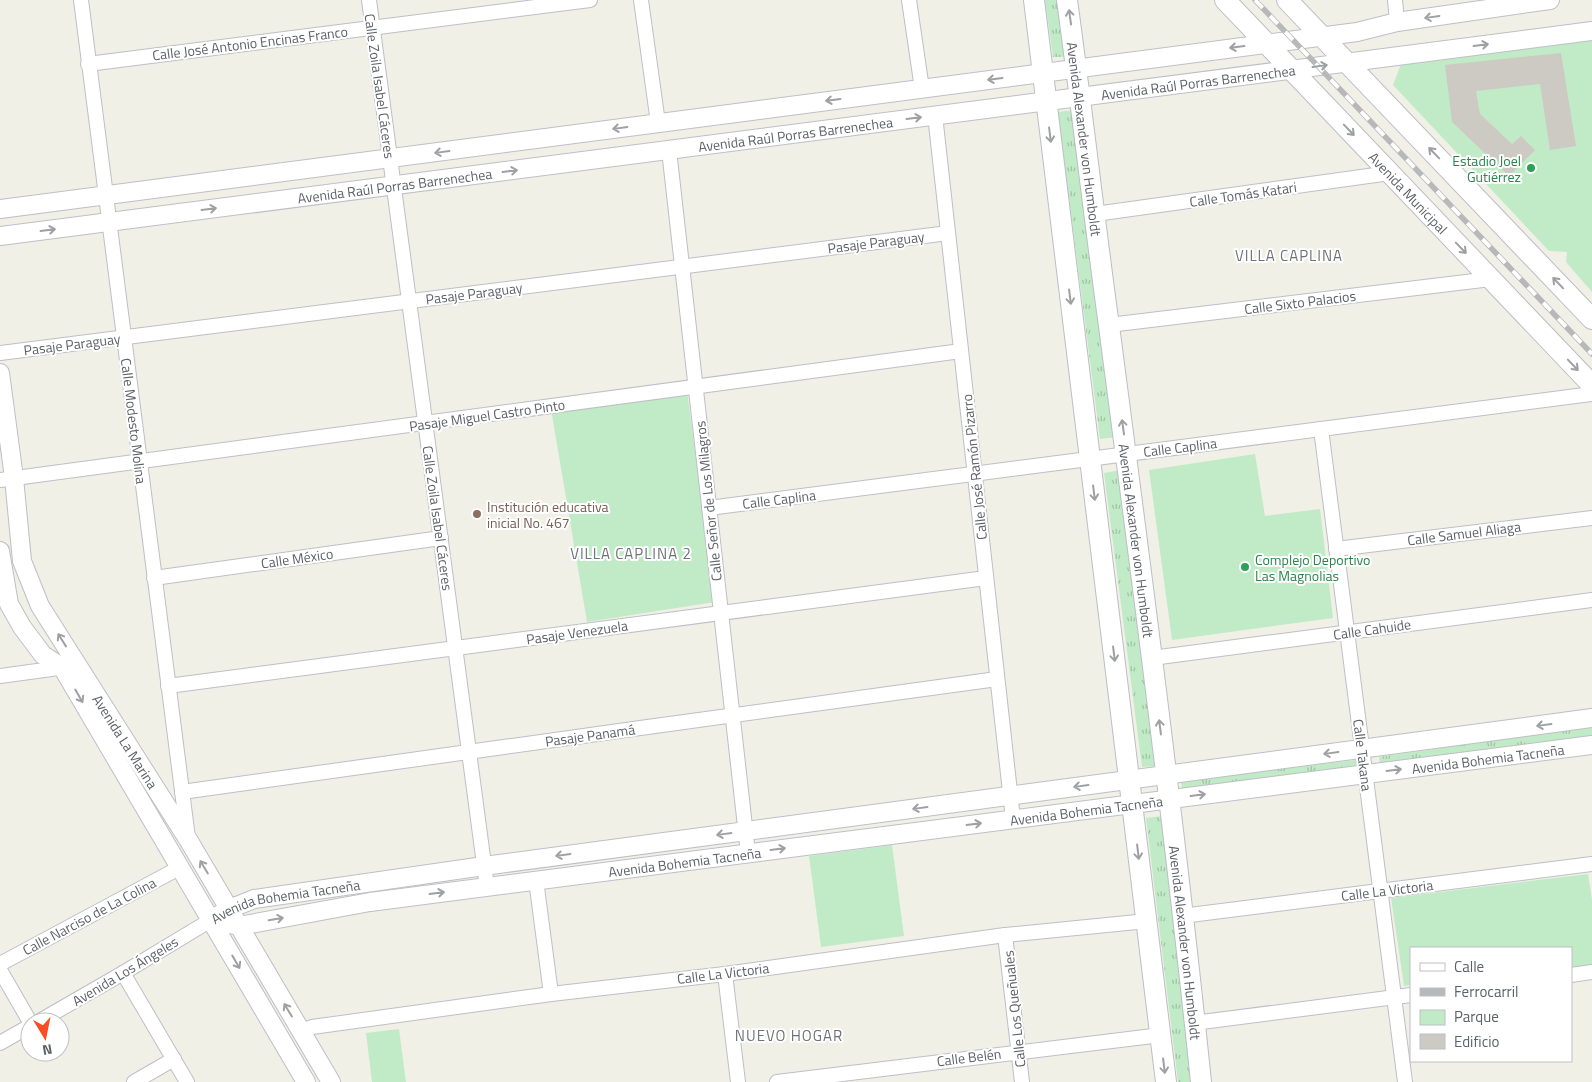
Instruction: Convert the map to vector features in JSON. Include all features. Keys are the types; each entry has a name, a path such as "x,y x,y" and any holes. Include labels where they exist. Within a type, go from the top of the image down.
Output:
{"main road":[{"path":"1034,0 1166,1082"},
{"name":"Avenida Alexander von Humboldt","path":"1067,0 1108,325 1127,454 1201,1082"},
{"name":"Avenida Municipal","path":"1225,0 1592,385"},
{"path":"1287,0 1592,319"}],"street":[{"name":"Calle Modesto Molina","path":"81,0 188,841"},
{"name":"Calle Zoila Isabel Cáceres","path":"368,0 487,887"},
{"name":"Calle José Antonio Encinas Franco","path":"88,64 590,0"},
{"path":"641,0 658,123"},
{"path":"909,0 922,88"},
{"path":"1395,0 1397,22"},
{"name":"Avenida Raúl Porras Barrenechea","path":"0,210 1265,44 1321,35 1357,32 1397,22 1514,2 1550,0"},
{"name":"Avenida Raúl Porras Barrenechea","path":"0,236 1592,31"},
{"name":"Calle José Ramón Pizarro","path":"935,116 1013,819"},
{"name":"Calle Señor de Los Milagros","path":"669,150 748,853"},
{"name":"Calle Tomás Katari","path":"1095,214 1390,173"},
{"name":"Pasaje Paraguay","path":"0,353 948,233"},
{"name":"Calle Sixto Palacios","path":"1108,325 1491,279"},
{"name":"Pasaje Miguel Castro Pinto","path":"7,479 961,351"},
{"name":"Avenida La Marina","path":"0,373 7,479 22,561 40,606 178,868 211,920 306,1082"},
{"name":"Calle Caplina","path":"709,508 1592,394"},
{"name":"Calle Takana","path":"1321,429 1404,1082"},
{"name":"Calle Samuel Aliaga","path":"1336,549 1592,518"},
{"name":"Calle México","path":"154,578 441,538"},
{"name":"Avenida La Marina","path":"0,550 9,604 22,627 43,655 70,666 188,841 331,1082"},
{"name":"Pasaje Venezuela","path":"168,686 986,578"},
{"name":"Calle Cahuide","path":"1152,658 1592,600"},
{"path":"0,676 70,666"},
{"name":"Pasaje Panamá","path":"182,792 469,753 732,714 997,679"},
{"name":"Avenida Bohemia Tacneña","path":"211,920 229,909 254,899 484,866 1592,718"},
{"name":"Avenida Bohemia Tacneña","path":"211,920 239,926 370,902 1592,745"},
{"name":"Calle La Victoria","path":"1182,916 1592,864"},
{"name":"Calle Narciso de La Colina","path":"0,964 178,868"},
{"path":"536,880 551,994"},
{"name":"Avenida Los Ángeles","path":"55,1012 211,920"},
{"name":"Calle La Victoria","path":"301,1031 312,1027 551,994 725,974 1005,935 1147,921"},
{"name":"Calle Los Queñuales","path":"1005,935 1022,1082"},
{"path":"0,970 24,1012"},
{"path":"1572,975 1592,972"},
{"path":"123,973 187,1082"},
{"path":"725,974 738,1082"},
{"path":"1194,1023 1410,995"},
{"path":"0,1043 20,1032"},
{"name":"Calle Belén","path":"777,1082 1161,1035"},
{"path":"134,1082 174,1059"}],"green space":[{"path":"1045,0 1059,0 1067,57 1053,57"},
{"name":"Estadio Joel Gutiérrez","path":"1592,35 1592,292 1566,262 1567,252 1549,251 1393,85 1403,59"},
{"path":"1074,110 1118,437 1100,439 1058,112"},
{"path":"687,391 715,602 587,622 551,409"},
{"name":"Complejo Deportivo Las Magnolias","path":"1255,454 1265,516 1320,509 1333,618 1172,640 1149,470"},
{"path":"1121,470 1156,766 1142,767 1104,473"},
{"path":"1592,726 1592,737 1380,768 1379,757"},
{"path":"1356,760 1357,771 1182,791 1181,781"},
{"path":"1163,816 1192,1082 1178,1082 1146,818"},
{"path":"892,845 904,936 821,947 809,856"},
{"path":"1588,874 1592,900 1592,965 1572,967 1572,947 1410,947 1410,985 1404,986 1391,898"},
{"path":"399,1029 406,1082 372,1082 366,1033"}],"building":[{"path":"1561,53 1576,146 1550,150 1540,84 1476,91 1480,114 1512,144 1521,136 1535,150 1509,176 1452,122 1445,65"}],"railway":[{"path":"1255,0 1592,354"}],"place":[{"name":"Estadio Joel Gutiérrez","path":"1531,168"},
{"name":"Institución educativa inicial No. 467","path":"477,514"},
{"name":"Complejo Deportivo Las Magnolias","path":"1245,567"}],"district":[{"name":"VILLA CAPLINA","path":"1289,255"},
{"name":"VILLA CAPLINA 2","path":"631,553"},
{"name":"NUEVO HOGAR","path":"789,1035"}]}
